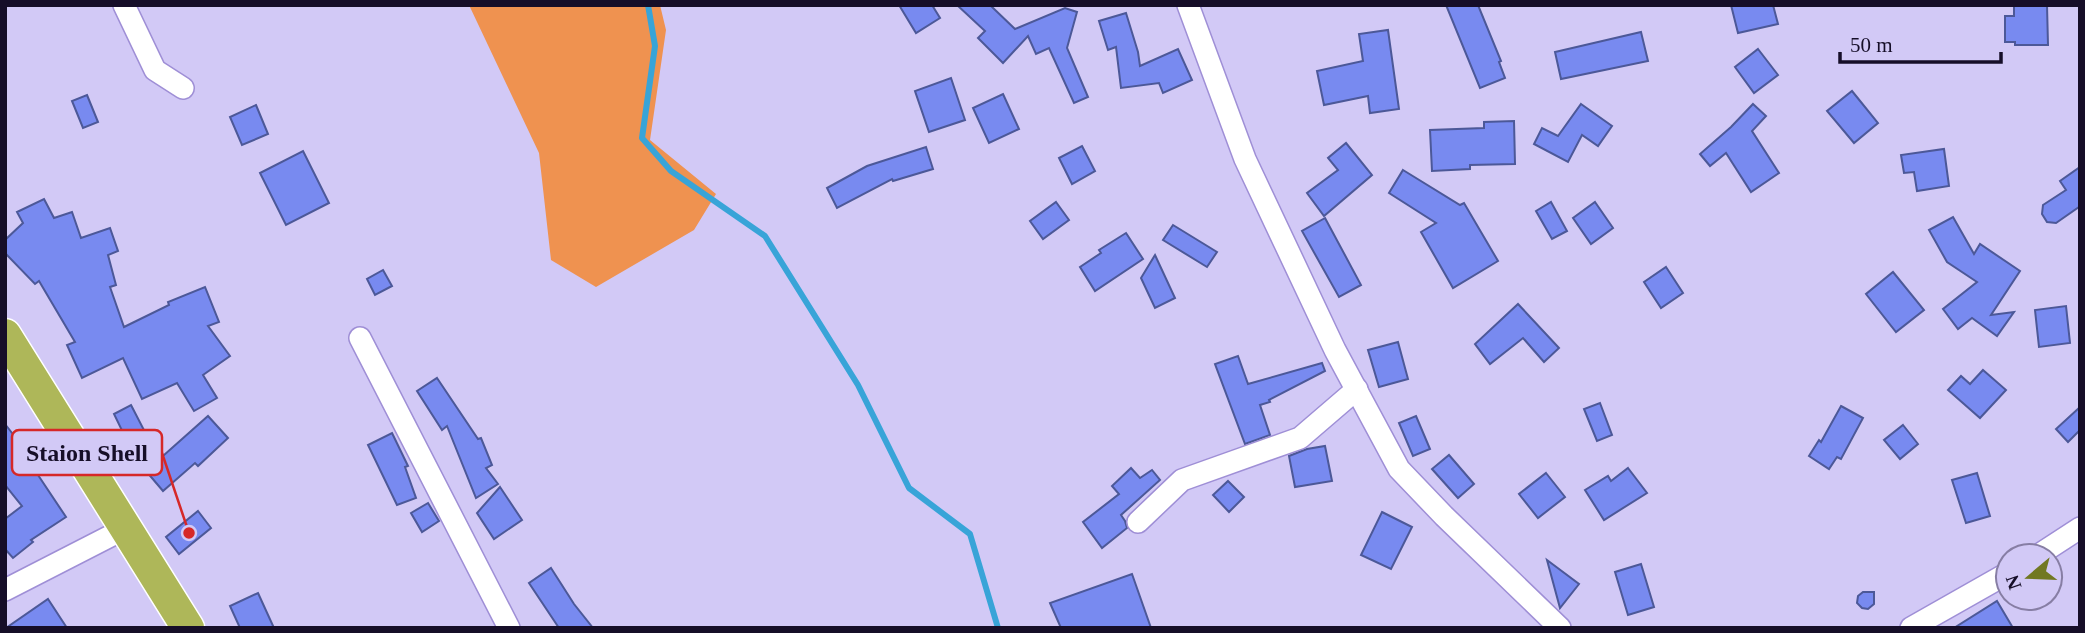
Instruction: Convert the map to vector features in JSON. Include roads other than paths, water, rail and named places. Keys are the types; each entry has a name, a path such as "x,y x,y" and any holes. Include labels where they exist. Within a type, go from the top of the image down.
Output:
{"highway":[{"path":"5,335 188,628"}],"street":[{"path":"124,5 155,70 183,88"},
{"path":"1188,5 1245,159 1335,350 1399,468 1444,516 1560,628"},
{"path":"360,338 509,628"},
{"path":"1138,522 1182,480 1300,438 1357,389"},
{"path":"5,590 127,528"},
{"path":"2058,542 2080,528"},
{"path":"1911,628 1994,581"}],"waterway":[{"path":"648,5 655,46 642,138 671,171 765,236 858,385 909,488 970,534 998,628"}],"place":[{"name":"Staion Shell","path":"189,533"}]}
